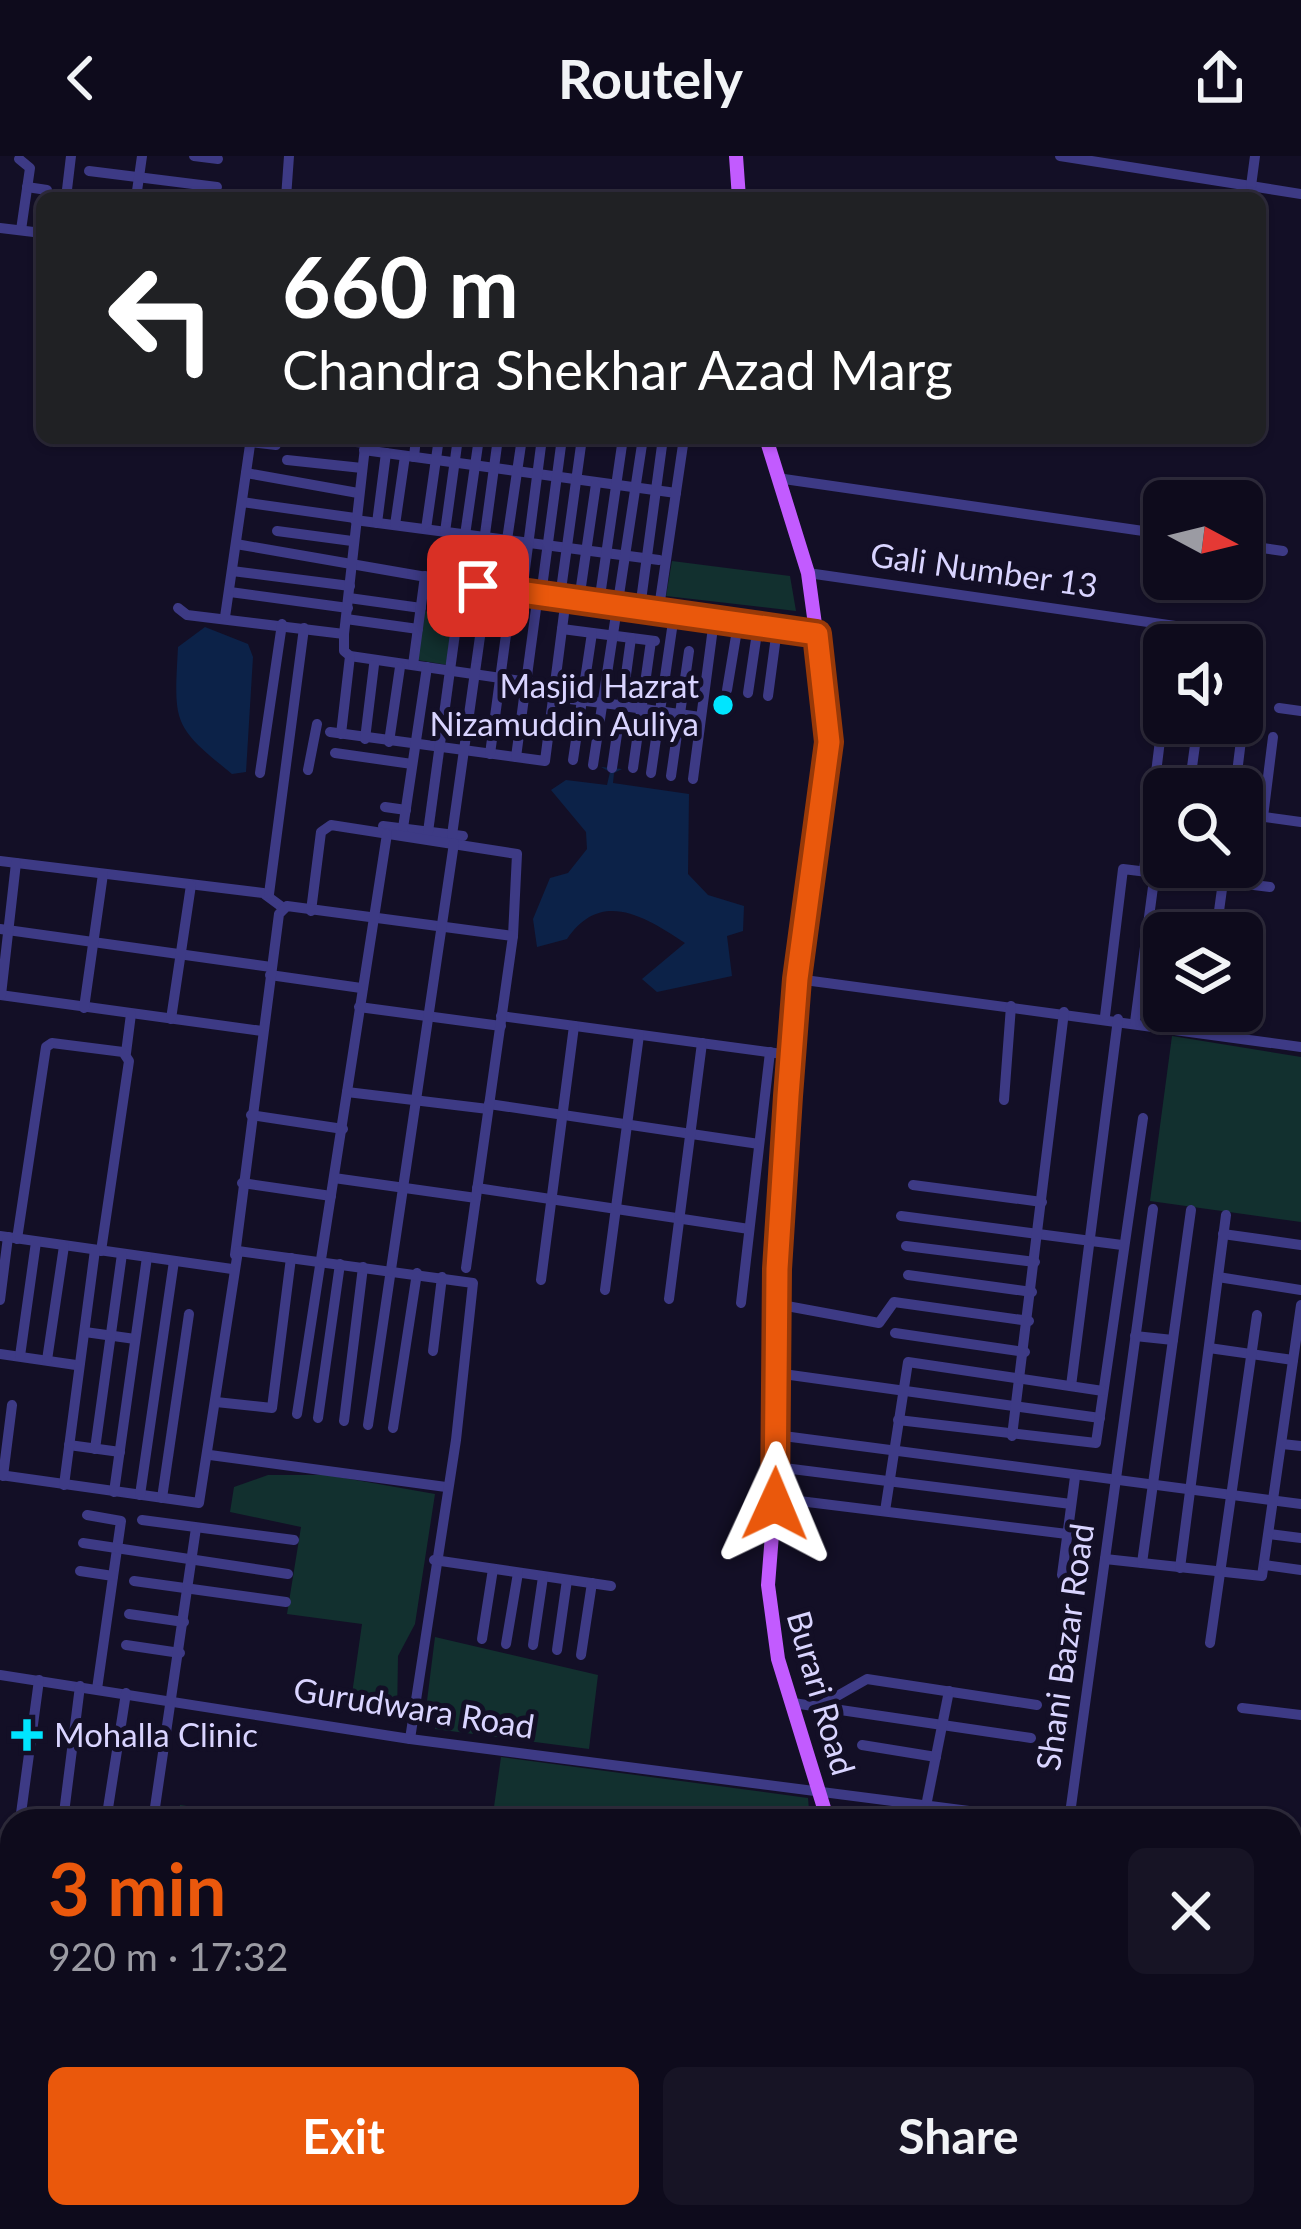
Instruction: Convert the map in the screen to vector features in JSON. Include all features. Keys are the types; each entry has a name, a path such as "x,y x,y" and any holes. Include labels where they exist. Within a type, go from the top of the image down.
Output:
{"main road":[{"path":"736,156 739,192"},
{"name":"Burari Road","path":"768,444 808,573 829,742 790,1055 776,1304 776,1467 769,1611 825,1809"}],"street":[{"path":"68,192 71,156"},
{"path":"137,192 142,156"},
{"path":"194,156 218,159"},
{"path":"286,192 289,156"},
{"path":"1060,156 1301,194"},
{"path":"1251,186 1255,156"},
{"path":"20,159 30,169 21,230"},
{"path":"89,171 217,187"},
{"path":"28,188 47,190"},
{"path":"0,228 36,232"},
{"path":"226,617 250,444"},
{"path":"271,444 276,445"},
{"path":"676,494 435,462 365,444 344,652 406,666 526,682 582,700 700,717"},
{"path":"395,525 396,444"},
{"path":"377,523 399,455 410,444"},
{"path":"426,530 438,444"},
{"path":"445,532 457,444"},
{"path":"465,535 478,444"},
{"path":"368,1425 456,838 498,444"},
{"path":"507,540 520,444"},
{"path":"490,754 541,444"},
{"path":"516,757 561,444"},
{"path":"569,598 566,548 581,444"},
{"path":"599,603 622,444"},
{"path":"593,766 642,444"},
{"path":"640,608 653,559 661,444"},
{"path":"660,602 682,444"},
{"path":"287,460 362,468"},
{"path":"246,473 358,493"},
{"path":"777,478 1143,531"},
{"path":"350,656 336,733 545,761 562,629 586,550 596,484"},
{"path":"242,502 653,559"},
{"path":"277,531 352,541"},
{"path":"236,544 483,586 817,634"},
{"path":"1263,548 1283,550"},
{"path":"232,571 348,603 418,629"},
{"name":"Gali Number 13","path":"808,573 1168,624"},
{"path":"389,742 418,629 425,576"},
{"path":"428,832 462,582"},
{"path":"230,592 421,608"},
{"path":"178,608 187,615 344,634"},
{"path":"651,773 674,615"},
{"path":"693,779 714,620"},
{"path":"260,773 282,624"},
{"path":"727,690 738,624"},
{"path":"748,692 758,626"},
{"path":"268,894 304,628"},
{"path":"768,696 777,628"},
{"path":"562,629 651,640 709,654"},
{"path":"573,760 592,633"},
{"path":"612,768 631,638"},
{"path":"633,768 651,640"},
{"path":"671,776 689,651"},
{"path":"365,739 374,665"},
{"path":"403,828 427,667"},
{"path":"1280,708 1301,711"},
{"path":"308,770 317,724"},
{"path":"1274,737 1263,817 1301,822"},
{"path":"335,753 412,764"},
{"path":"385,807 406,809"},
{"path":"311,911 323,827 456,838"},
{"path":"385,830 428,832 517,854 513,936 466,1268"},
{"path":"297,1414 385,830"},
{"path":"0,861 268,894 282,907 513,936"},
{"path":"16,862 1,995 262,1031"},
{"path":"1071,1386 1090,1241 1122,871 1143,871"},
{"path":"84,1008 103,874"},
{"path":"171,1019 191,885"},
{"path":"1263,885 1270,887"},
{"path":"1136,1022 1148,888"},
{"path":"12,1405 2,1476 199,1502 210,1455 242,1183 282,907"},
{"path":"5,929 362,988"},
{"path":"797,979 1143,1023"},
{"path":"1004,1100 1011,1006"},
{"path":"358,1007 574,1026 790,1055"},
{"path":"1012,1436 1064,1012"},
{"path":"64,1485 130,1014"},
{"path":"541,1280 574,1026"},
{"path":"1204,1032 1301,1047"},
{"path":"605,1290 639,1035"},
{"path":"0,1300 46,1047 52,1042 126,1053"},
{"path":"670,1299 702,1043"},
{"path":"741,1303 770,1052"},
{"path":"347,1092 759,1144"},
{"path":"251,1115 343,1129"},
{"path":"898,1420 1093,1446 1143,1118"},
{"path":"334,1178 551,1201 749,1229"},
{"path":"242,1183 331,1196"},
{"path":"913,1185 1042,1202"},
{"name":"Shani Bazar Road","path":"1071,1809 1153,1209"},
{"path":"1142,1563 1191,1210"},
{"path":"1180,1568 1226,1215"},
{"path":"901,1216 1122,1245"},
{"path":"1223,1234 1301,1245"},
{"path":"8,1237 174,1261 233,1262 246,1250 473,1283 476,1291 410,1739"},
{"path":"20,1356 36,1241"},
{"path":"46,1360 64,1246"},
{"path":"906,1246 1035,1262"},
{"path":"94,1449 122,1254"},
{"path":"114,1492 147,1257"},
{"path":"216,1402 272,1408 291,1258"},
{"path":"140,1495 174,1261"},
{"path":"318,1418 340,1264"},
{"path":"344,1421 363,1267"},
{"path":"393,1428 417,1273"},
{"path":"908,1275 1032,1292"},
{"path":"433,1351 442,1277"},
{"path":"1218,1277 1301,1290"},
{"path":"776,1304 879,1323 894,1301 1028,1321"},
{"path":"1105,1559 1258,1579 1265,1564 1282,1444 1296,1389 1293,1360 1301,1305"},
{"path":"162,1498 189,1313"},
{"path":"1210,1642 1257,1315"},
{"path":"85,1331 135,1339"},
{"path":"895,1334 1025,1352"},
{"path":"1135,1336 1173,1340"},
{"path":"1210,1348 1293,1360"},
{"path":"0,1354 76,1365"},
{"path":"885,1511 908,1362 1103,1391"},
{"path":"776,1373 1100,1418"},
{"path":"776,1435 1301,1504"},
{"path":"1282,1444 1301,1446"},
{"path":"69,1445 120,1452"},
{"path":"210,1455 446,1487"},
{"path":"776,1467 1071,1504"},
{"path":"1062,1575 1075,1477"},
{"path":"775,1498 1067,1534"},
{"path":"87,1515 121,1521 97,1689"},
{"path":"142,1520 294,1540"},
{"path":"155,1809 196,1528"},
{"path":"1269,1534 1301,1538"},
{"path":"83,1543 288,1574"},
{"path":"434,1560 611,1586"},
{"path":"1265,1564 1301,1570"},
{"path":"482,1639 493,1570"},
{"path":"80,1571 113,1576"},
{"path":"506,1644 518,1573"},
{"path":"533,1645 543,1577"},
{"path":"557,1650 567,1580"},
{"path":"134,1581 286,1602"},
{"path":"581,1655 592,1583"},
{"path":"92,1609 108,1611"},
{"path":"129,1614 184,1622"},
{"path":"87,1635 104,1638"},
{"path":"126,1645 180,1653"},
{"name":"Gurudwara Road","path":"0,1675 410,1739 971,1809"},
{"path":"818,1707 867,1679 1037,1705"},
{"path":"22,1809 39,1680"},
{"path":"65,1809 80,1686"},
{"path":"927,1802 949,1691"},
{"path":"108,1809 126,1693"},
{"path":"793,1703 1031,1738"},
{"path":"1242,1708 1301,1715"},
{"path":"862,1744 936,1757"}],"green space":[{"path":"672,561 790,576 796,611 666,596"},
{"path":"424,611 431,612 431,619 454,623 448,665 417,660"},
{"path":"1172,1036 1301,1057 1301,1222 1150,1201"},
{"path":"268,1475 327,1475 435,1494 415,1624 398,1656 397,1717 357,1714 350,1708 362,1624 287,1614 301,1527 230,1512 234,1487"},
{"path":"435,1637 598,1675 589,1749 435,1729 436,1720 425,1717"},
{"path":"501,1757 808,1798 809,1809 494,1809"}],"water":[{"path":"205,627 248,644 253,657 246,772 232,774 187,733 181,721 176,692 178,647"},
{"path":"601,767 622,769 614,773 613,783 689,794 688,874 708,895 744,906 743,931 727,936 732,976 657,992 642,979 685,943 623,912 594,915 567,939 537,947 533,919 550,878 568,873 587,849 586,832 551,790 566,780 607,785 610,772"}],"place":[{"name":"Masjid Hazrat Nizamuddin Auliya","path":"723,705"},
{"name":"Mohalla Clinic","path":"27,1735"}],"route":[{"path":"478,586 817,634 829,742 797,979 788,1096 777,1269 775,1504"}]}
